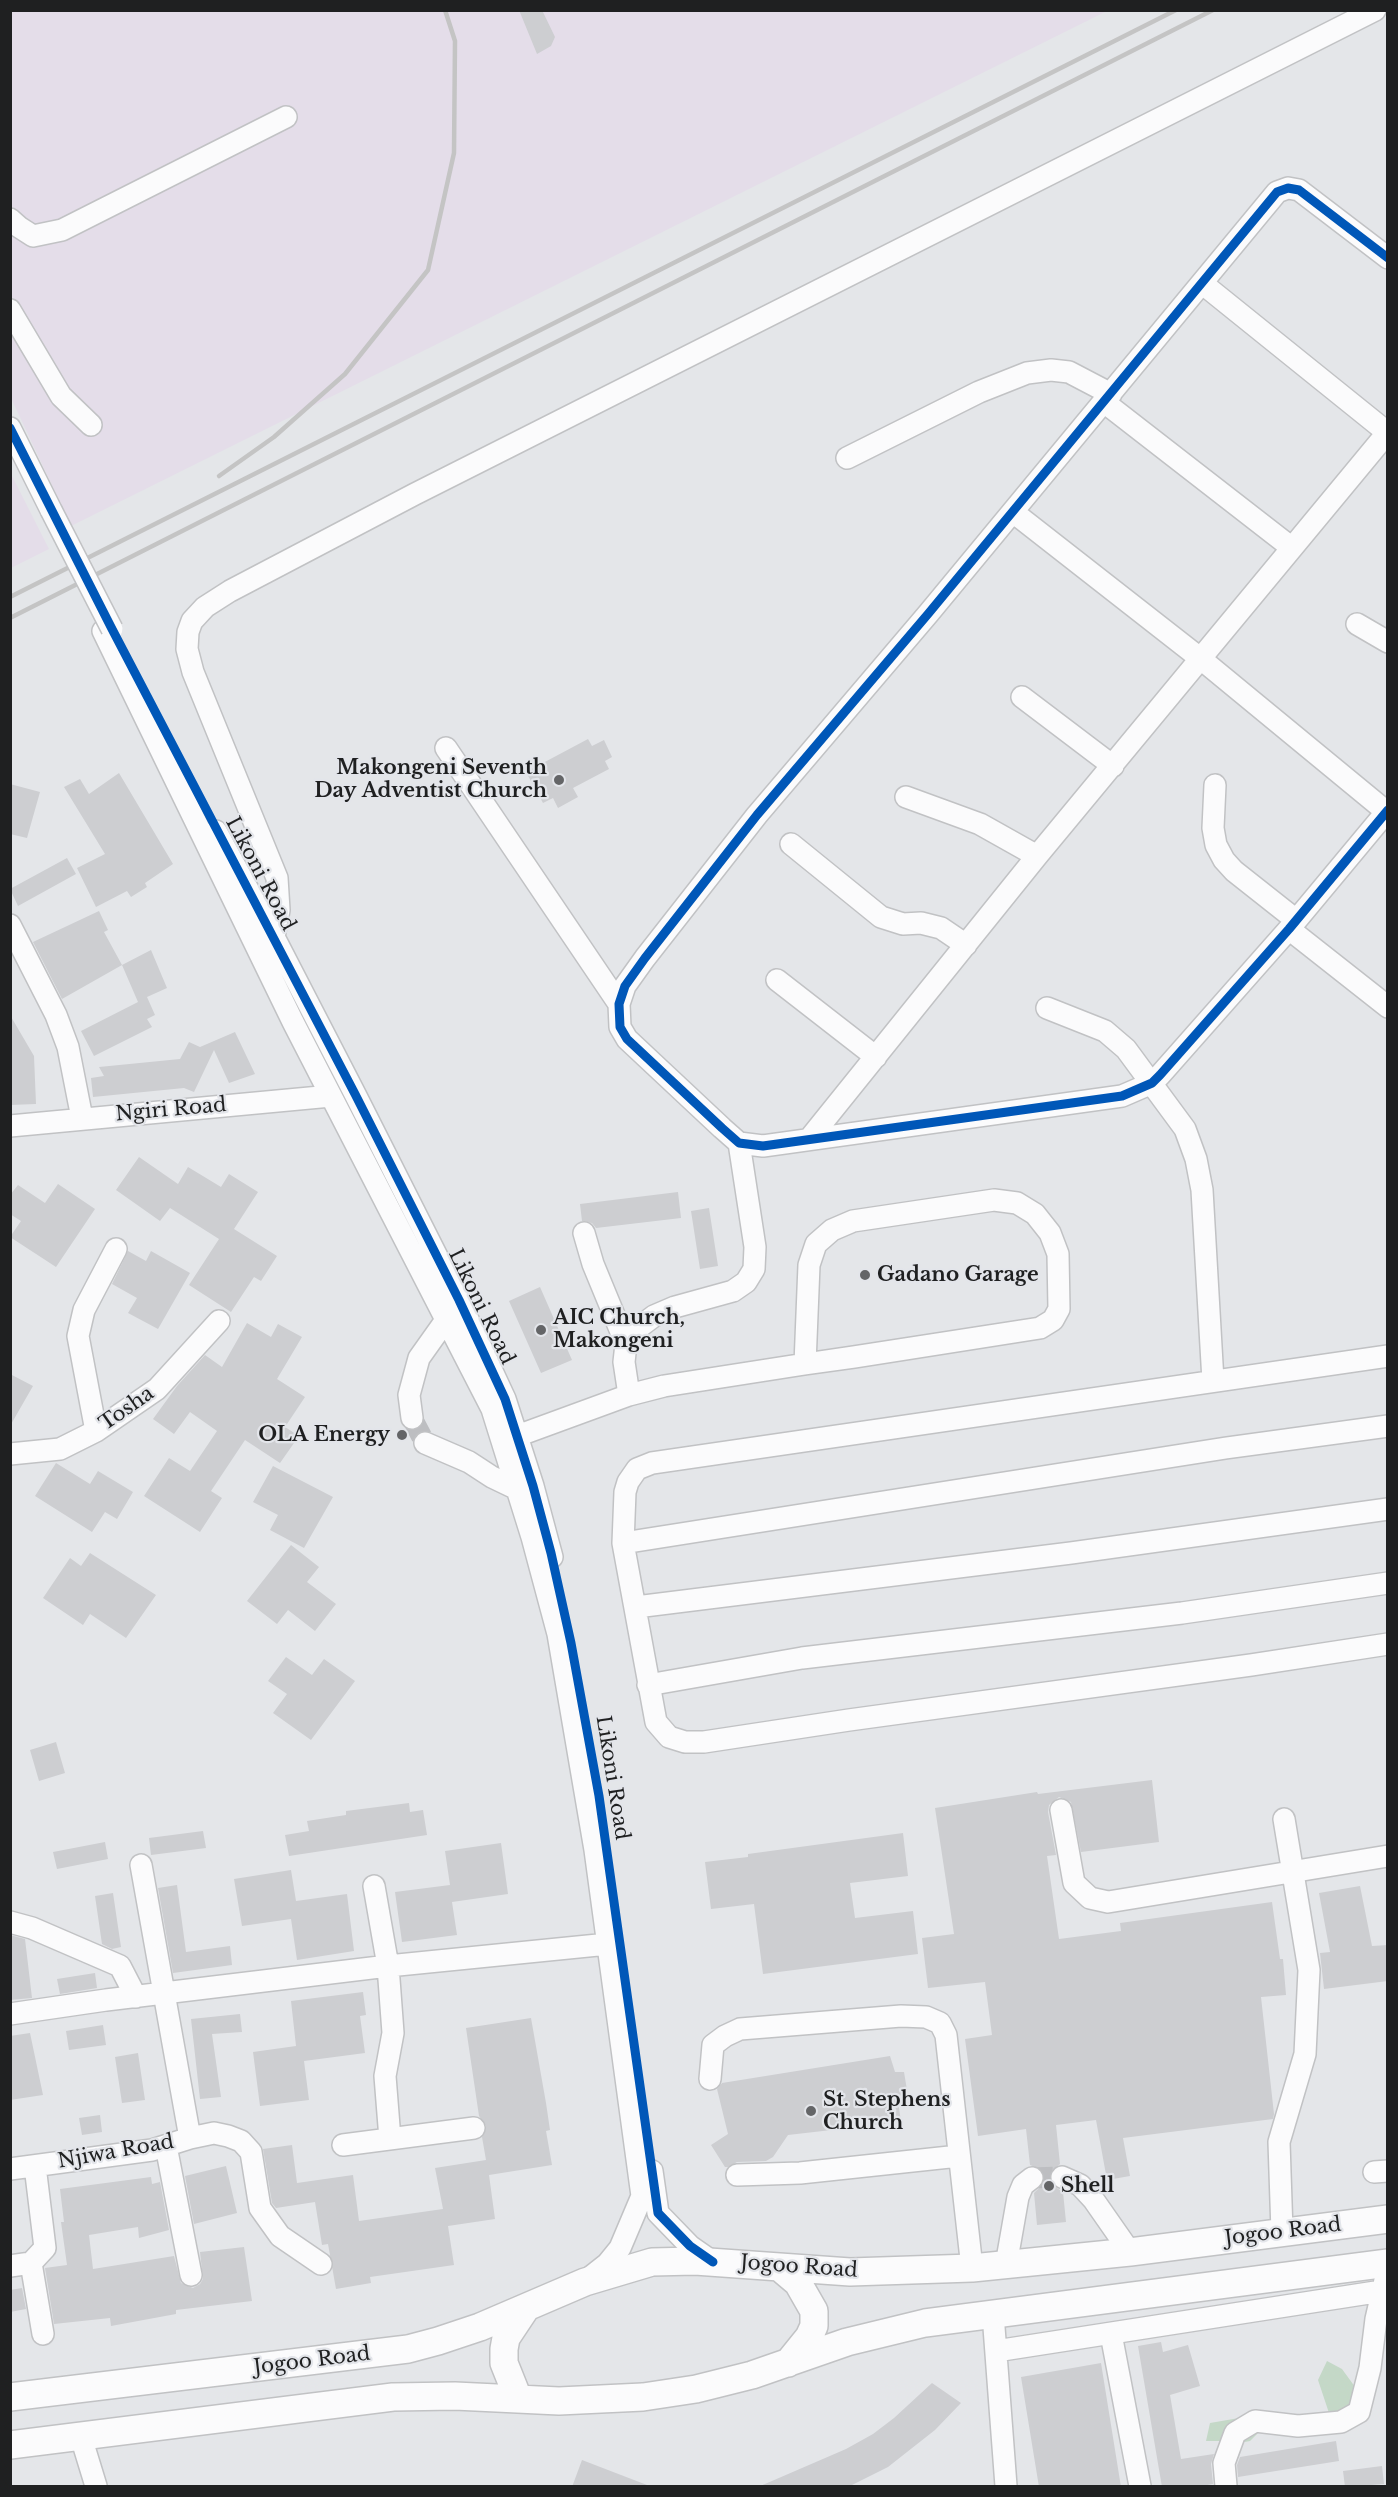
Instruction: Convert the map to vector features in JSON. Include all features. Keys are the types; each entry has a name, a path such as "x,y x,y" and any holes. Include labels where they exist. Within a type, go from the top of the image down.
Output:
{"main road":[{"name":"Jogoo Road","path":"10,2397 408,2349 471,2330 585,2282 652,2262 713,2262 850,2272 972,2268 1130,2252 1388,2219"},
{"path":"10,2445 217,2417 393,2397 518,2398 559,2401 644,2397 752,2375 847,2342 916,2325 1388,2263"},
{"path":"779,2267 798,2283 814,2311 814,2326 809,2337 788,2362"},
{"path":"518,2398 504,2363 504,2349 510,2330 526,2308"}],"street":[{"path":"274,937 279,910 277,878 193,672 187,649 188,632 192,621 205,607 230,591 415,494 1375,10"},
{"path":"10,219 33,236 62,230 286,117"},
{"path":"1012,512 1201,659 1387,812 1293,925 1152,1083 1140,1090 1105,1100 763,1146 740,1143 627,1038 620,1027 620,1004 625,986 645,958 757,816 1203,284 1277,192 1288,188 1299,190 1388,258"},
{"path":"810,1138 1037,856 1387,433 1203,284"},
{"path":"10,310 61,396 92,424"},
{"path":"847,458 979,392 1027,373 1051,370 1069,372 1108,398 1292,548"},
{"name":"Likoni Road","path":"10,428 47,511"},
{"name":"Likoni Road","path":"10,444 47,511 286,984 459,1300 505,1399 533,1486 551,1553 595,1776 658,2213 690,2246 713,2262"},
{"path":"1358,624 1388,642"},
{"name":"Likoni Road","path":"107,630 274,937 286,984 331,1096 492,1409 517,1489 558,1634 608,1944 642,2196 620,2248 607,2264 585,2282"},
{"path":"1022,697 1113,766"},
{"path":"446,748 620,1004"},
{"path":"1215,785 1216,845 1224,860 1293,925 1388,1007"},
{"path":"906,797 980,824 1037,856"},
{"path":"791,844 881,917 903,924 921,923 940,928 966,945"},
{"path":"10,925 56,1015 68,1047 82,1118"},
{"path":"777,980 876,1057"},
{"path":"1047,1008 1105,1031 1126,1048 1185,1129 1196,1159 1202,1190 1213,1381"},
{"name":"Ngiri Road","path":"10,1126 331,1096"},
{"path":"626,1344 638,1328 654,1316 675,1306 733,1291 746,1282 754,1269 755,1247 740,1143"},
{"path":"517,1436 629,1395 664,1386 1040,1328 1053,1320 1059,1309 1058,1254 1050,1233 1035,1214 1017,1203 994,1200 853,1221 832,1230 816,1244 809,1265 805,1364"},
{"path":"584,1233 593,1264 626,1344 624,1362 629,1395"},
{"path":"96,1431 78,1336 84,1310 116,1249"},
{"path":"412,1418 409,1395 419,1358 446,1320"},
{"name":"Tosha","path":"10,1454 60,1449 96,1431 157,1389 219,1321"},
{"path":"1388,1356 652,1462 637,1469 628,1482 625,1492 623,1543 656,1722 669,1737 685,1742 704,1742 849,1719 1251,1665 1388,1644"},
{"path":"623,1543 1215,1449 1388,1426"},
{"path":"424,1443 469,1462 492,1478 517,1489"},
{"path":"636,1607 1071,1554 1388,1509"},
{"path":"648,1685 802,1658 1182,1613 1388,1583"},
{"path":"1061,1810 1074,1883 1090,1898 1108,1902 1388,1856"},
{"path":"1282,2232 1279,2142 1305,2054 1309,1970 1284,1819"},
{"path":"141,1865 190,2138"},
{"path":"374,1886 388,1966 393,2033 385,2076 390,2139"},
{"path":"10,1922 32,1928 120,1966 136,1997"},
{"path":"10,2014 388,1966 608,1944"},
{"path":"710,2079 713,2045 740,2029 901,2016 926,2017 940,2023 946,2035 972,2268"},
{"path":"343,2145 474,2128"},
{"name":"Njiwa Road","path":"10,2169 166,2146 214,2133 241,2141 252,2152 260,2208 280,2236 321,2264"},
{"path":"166,2146 191,2275"},
{"path":"737,2175 800,2174 959,2156"},
{"path":"35,2166 45,2248 21,2264 43,2334"},
{"path":"1062,2176 1080,2185 1093,2199 1130,2252"},
{"path":"1006,2265 1018,2197 1023,2185 1032,2178"},
{"path":"996,2351 1111,2334 1385,2281 1382,2318 1359,2412 1341,2422 1298,2426 1255,2421 1235,2433 1224,2463 1226,2487"},
{"path":"993,2314 1006,2487"},
{"path":"1111,2334 1140,2487"},
{"path":"81,2437 96,2487"}],"shaded area":[{"path":"11,11 1107,11 71,526 11,398"},
{"path":"10,472 49,549 11,568 10,568"}],"green space":[{"path":"1327,2361 1342,2369 1358,2391 1356,2415 1334,2428 1318,2380"},
{"path":"1239,2418 1262,2429 1250,2441 1234,2444 1224,2441 1206,2441 1210,2423"}],"building":[{"path":"519,10 542,10 555,37 551,46 537,54"},
{"name":"Makongeni Seventh Day Adventist Church","path":"588,739 592,746 604,740 612,757 605,761 609,769 573,788 578,797 558,808 553,798 543,803 526,772"},
{"path":"119,773 173,864 145,883 147,887 131,897 127,891 96,907 77,868 105,854 64,787 80,779 89,794"},
{"path":"10,784 40,792 27,838 10,834"},
{"path":"67,858 76,874 18,906 10,889"},
{"path":"99,911 108,930 104,932 122,965 62,999 33,942"},
{"path":"151,950 167,988 147,997 155,1015 147,1019 152,1027 94,1056 81,1031 138,1002 122,965"},
{"path":"10,1015 34,1056 36,1104 10,1105"},
{"path":"235,1032 255,1074 229,1083 214,1050 194,1092 184,1088 93,1097 91,1078 104,1076 99,1067 180,1059 189,1042 200,1047"},
{"path":"139,1157 178,1184 188,1167 221,1187 229,1174 258,1192 234,1229 277,1256 261,1281 254,1277 231,1312 189,1285 219,1239 170,1208 160,1221 116,1190"},
{"path":"58,1184 95,1209 56,1267 10,1237 21,1221 10,1214 10,1195 18,1185 45,1203"},
{"path":"678,1192 681,1218 596,1228 592,1223 582,1221 580,1204"},
{"path":"709,1208 718,1266 700,1269 691,1211"},
{"path":"128,1251 146,1261 151,1251 190,1273 158,1329 128,1313 137,1298 112,1284"},
{"name":"AIC Church, Makongeni","path":"540,1287 572,1360 541,1373 509,1301"},
{"path":"247,1323 271,1337 278,1324 302,1337 277,1379 305,1397 285,1427 299,1436 280,1463 245,1440 211,1491 222,1498 200,1532 144,1496 169,1458 190,1471 217,1431 190,1412 174,1434 153,1419 177,1386 205,1355 222,1367"},
{"path":"10,1374 33,1386 10,1426"},
{"path":"56,1463 90,1484 98,1471 133,1492 117,1519 105,1512 92,1532 35,1496"},
{"path":"273,1466 333,1497 304,1548 270,1530 278,1515 253,1502"},
{"path":"291,1545 319,1567 307,1582 336,1604 315,1631 288,1610 277,1624 247,1601"},
{"path":"90,1553 156,1595 126,1638 90,1614 83,1625 43,1598 70,1558 81,1566"},
{"path":"286,1657 312,1675 324,1659 355,1681 311,1740 273,1713 287,1694 268,1681"},
{"path":"56,1742 65,1773 39,1781 30,1750"},
{"path":"1152,1780 1159,1842 1081,1852 1071,1802 1059,1797 1049,1805 1048,1812 1056,1855 1047,1856 1059,1939 1121,1931 1120,1923 1272,1902 1280,1959 1283,1959 1286,1995 1261,1997 1273,2119 1123,2138 1130,2176 1107,2180 1096,2120 1056,2125 1060,2164 1051,2171 1049,2179 1052,2185 1063,2192 1066,2222 1037,2225 1034,2193 1044,2183 1045,2177 1042,2170 1030,2165 1026,2129 978,2136 965,2039 992,2035 985,1982 928,1988 922,1938 954,1934 935,1808 1037,1792 1038,1794"},
{"path":"409,1803 410,1812 423,1810 427,1835 289,1856 285,1835 309,1831 307,1821 346,1815 346,1811"},
{"path":"203,1831 206,1848 151,1855 149,1838"},
{"path":"903,1833 908,1876 850,1883 855,1918 913,1911 918,1954 763,1974 754,1904 711,1909 705,1862"},
{"path":"105,1842 108,1859 57,1869 53,1852"},
{"path":"501,1843 508,1894 452,1902 457,1935 402,1942 395,1892 450,1885 445,1851"},
{"path":"291,1870 296,1901 347,1894 354,1951 297,1960 291,1919 242,1926 234,1879"},
{"path":"177,1885 186,1952 230,1946 232,1965 173,1973 158,1888"},
{"path":"1360,1886 1372,1946 1388,1945 1388,1981 1324,1989 1320,1953 1330,1952 1319,1893"},
{"path":"113,1893 121,1947 112,1949 102,1944 95,1896"},
{"path":"10,1935 25,1939 32,1998 10,2000"},
{"path":"95,1973 97,1988 60,1994 57,1979"},
{"path":"363,1992 366,2015 360,2016 365,2053 304,2061 309,2100 260,2106 253,2052 296,2046 291,2001"},
{"path":"240,2014 242,2032 212,2034 221,2097 200,2099 191,2019"},
{"path":"531,2018 550,2130 546,2131 552,2165 489,2175 495,2219 448,2226 454,2265 370,2277 371,2283 336,2289 328,2244 322,2245 315,2202 276,2208 272,2203 263,2149 292,2145 297,2183 353,2175 359,2221 443,2209 435,2168 486,2160 482,2137 486,2126 479,2116 466,2028"},
{"path":"103,2025 106,2045 69,2050 66,2031"},
{"path":"30,2033 43,2095 10,2100 10,2036"},
{"path":"138,2053 145,2100 122,2103 115,2057"},
{"name":"St. Stephens Church","path":"890,2056 895,2072 904,2072 908,2096 898,2100 901,2122 788,2135 773,2157 766,2161 737,2162 728,2167 725,2167 711,2145 728,2134 717,2089 722,2083"},
{"path":"100,2115 102,2132 82,2135 79,2118"},
{"path":"226,2166 237,2213 194,2224 185,2176"},
{"path":"151,2177 152,2184 160,2182 169,2230 139,2238 138,2227 89,2235 93,2269 174,2256 181,2283 193,2288 203,2279 200,2252 244,2247 252,2301 176,2310 176,2314 111,2326 110,2318 54,2324 45,2268 67,2265 61,2222 64,2222 60,2189"},
{"path":"22,2288 26,2309 10,2312 10,2290"},
{"path":"1161,2342 1163,2352 1188,2345 1200,2386 1170,2395 1181,2459 1214,2454 1211,2464 1213,2484 1196,2487 1162,2487 1138,2346"},
{"path":"1101,2363 1121,2487 1039,2487 1021,2377"},
{"path":"932,2383 961,2403 935,2430 888,2467 848,2487 758,2487 846,2449 873,2434"},
{"path":"1336,2441 1339,2461 1238,2477 1237,2465 1240,2457"},
{"path":"582,2460 647,2485 647,2487 572,2487"},
{"path":"1382,2466 1384,2484 1345,2487 1343,2471"}],"tunnel":[{"path":"412,1418 425,1443"},
{"path":"1032,2178 1062,2177"}],"railway":[{"path":"219,476 274,437 345,374 428,270 454,153 455,41 445,10"},
{"path":"10,597 1176,10"},
{"path":"10,618 1213,10"}],"cycle path":[{"path":"1388,258 1299,190 1288,188 1277,192 928,614 757,815 625,986 619,1004 620,1027 627,1039 739,1143 763,1146 1122,1096 1152,1083 1160,1075 1289,929 1388,810"},
{"path":"10,428 112,629 355,1094 459,1300 505,1399 533,1486 571,1643 599,1796 658,2213 690,2246 713,2262"}],"place":[{"name":"Makongeni Seventh Day Adventist Church","path":"559,780"},
{"name":"Gadano Garage","path":"865,1275"},
{"name":"AIC Church, Makongeni","path":"541,1330"},
{"name":"OLA Energy","path":"402,1435"},
{"name":"St. Stephens Church","path":"811,2111"},
{"name":"Shell","path":"1049,2186"}]}
